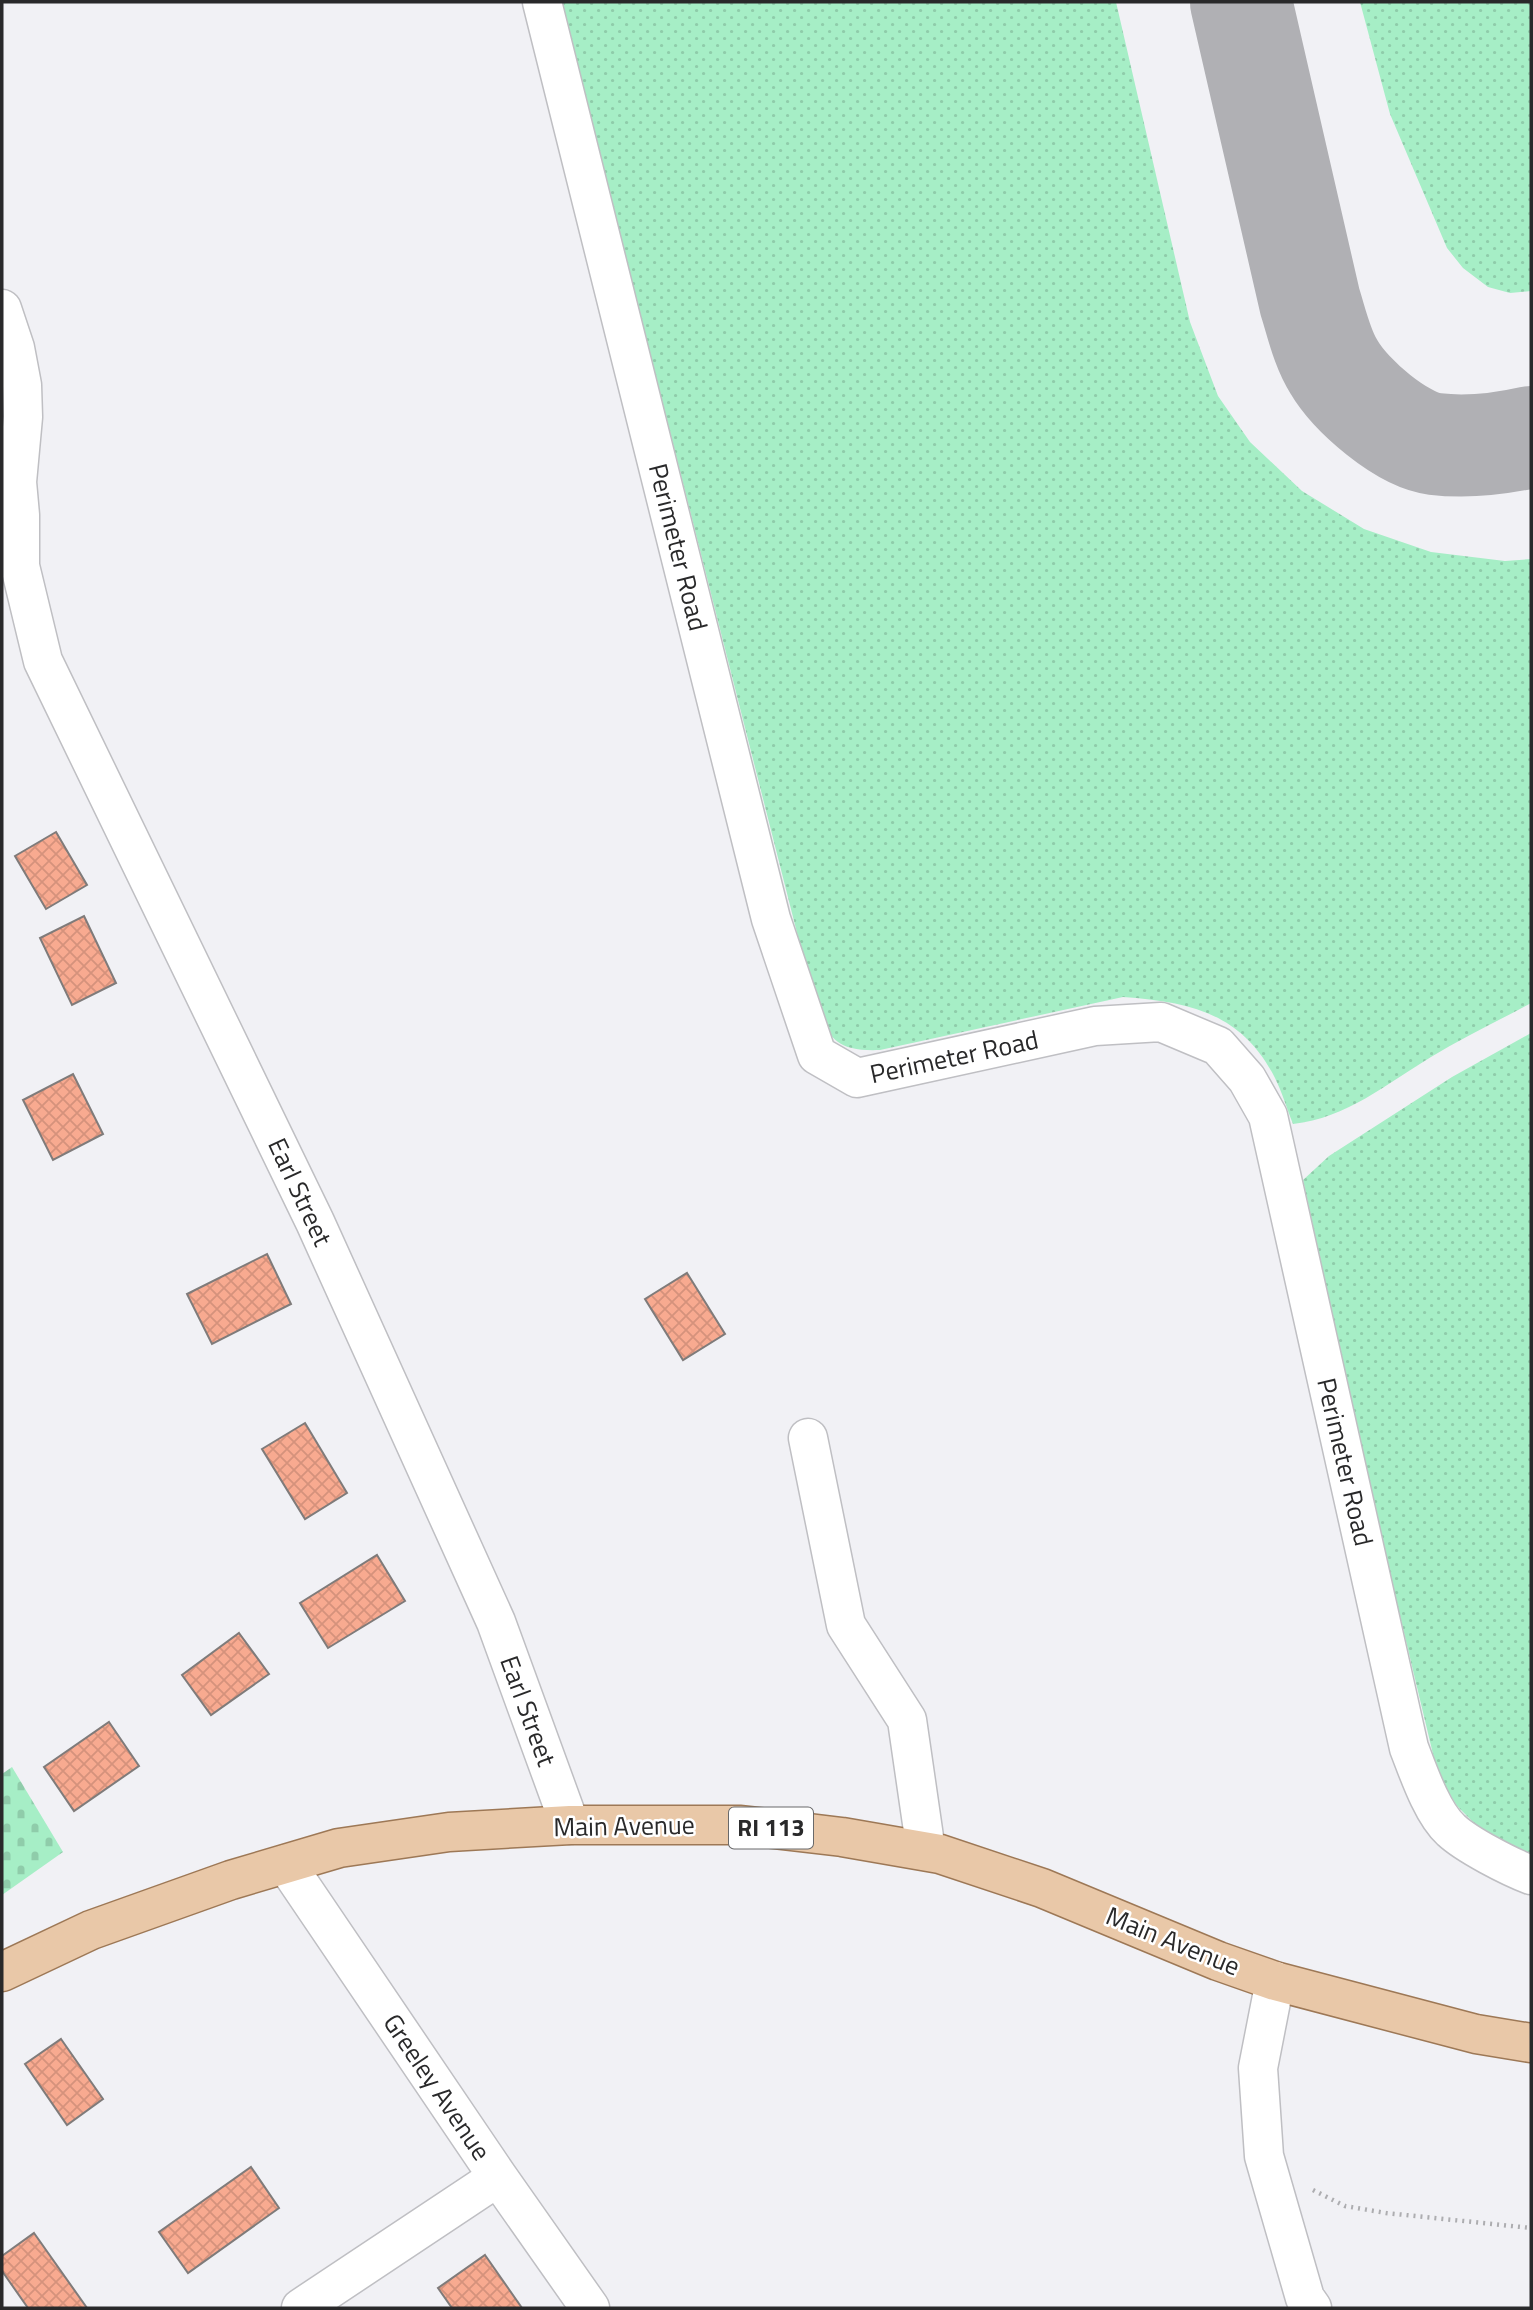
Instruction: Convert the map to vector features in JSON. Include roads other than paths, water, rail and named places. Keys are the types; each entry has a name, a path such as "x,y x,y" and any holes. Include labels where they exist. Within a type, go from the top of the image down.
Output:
{"main road":[{"name":"Main Avenue","path":"2,1972 91,1930 231,1880 339,1848 449,1832 570,1825 741,1825 842,1837 926,1852 1042,1888 1219,1961 1275,1980 1476,2034 1531,2043"}],"street":[{"name":"Perimeter Road","path":"542,2 771,919 817,1055 857,1078 1095,1026 1161,1022 1218,1046 1240,1071 1268,1116 1409,1748 1428,1795 1450,1829 1511,1868 1531,1875"},
{"name":"Earl Street","path":"2,309 15,348 22,385 23,417 17,482 20,515 11,561 43,660 315,1222 496,1622 570,1825"},
{"path":"808,1438 846,1625 907,1720 926,1852"},
{"name":"Greeley Avenue","path":"286,1864 590,2308"},
{"path":"1275,1980 1258,2068 1266,2163 1305,2298 1312,2308"},
{"path":"301,2308 498,2177"}]}
